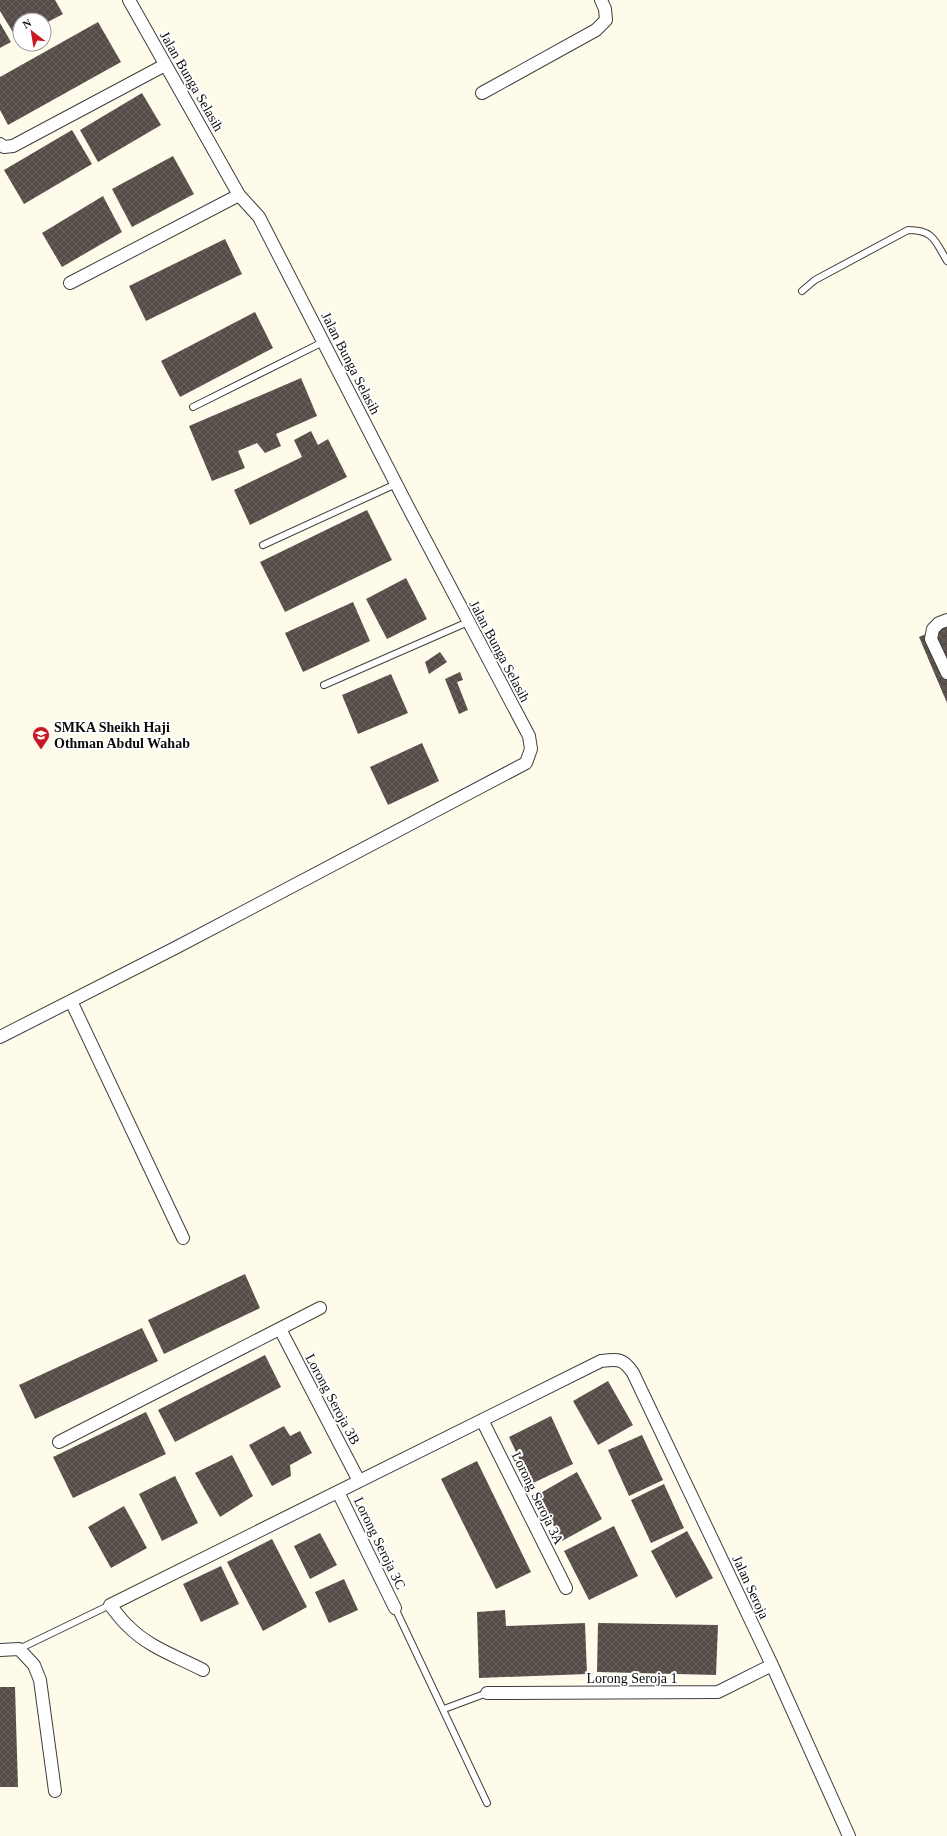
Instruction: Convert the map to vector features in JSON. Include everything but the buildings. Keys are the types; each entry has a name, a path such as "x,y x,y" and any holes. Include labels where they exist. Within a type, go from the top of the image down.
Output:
{"street":[{"name":"Jalan Bunga Selasih","path":"71,1001 178,947 526,763 531,749 529,736 396,484 259,217 240,195 129,0"},
{"path":"482,93 596,30 606,20 605,9 601,0"},
{"path":"0,144 4,147 13,146 166,65"},
{"path":"70,283 240,195"},
{"path":"947,620 939,623 932,629 932,639 947,673"},
{"path":"0,1037 71,1001 182,1238"},
{"path":"59,1442 280,1330 320,1308"},
{"name":"Lorong Seroja 3B","path":"280,1330 359,1482"},
{"name":"Jalan Seroja","path":"482,1420 602,1361 616,1359 626,1363 633,1373 772,1665 849,1836"},
{"path":"203,1670 139,1636 128,1627 110,1605 482,1420"},
{"name":"Lorong Seroja 3A","path":"482,1420 566,1588"},
{"name":"Lorong Seroja 3C","path":"338,1492 395,1608"},
{"path":"0,1650 19,1649 34,1665 40,1680 55,1791"},
{"name":"Lorong Seroja 1","path":"487,1693 718,1692 772,1665"}],"lane":[{"path":"802,292 815,280 908,230 922,230 934,238 947,261"},
{"path":"193,407 323,342"},
{"path":"263,545 396,484"},
{"path":"324,685 468,622"},
{"path":"19,1649 110,1605"},
{"path":"395,1608 444,1709 487,1803"},
{"path":"444,1709 487,1693"}],"place":[{"name":"SMKA Sheikh Haji Othman Abdul Wahab","path":"41,750"}]}
